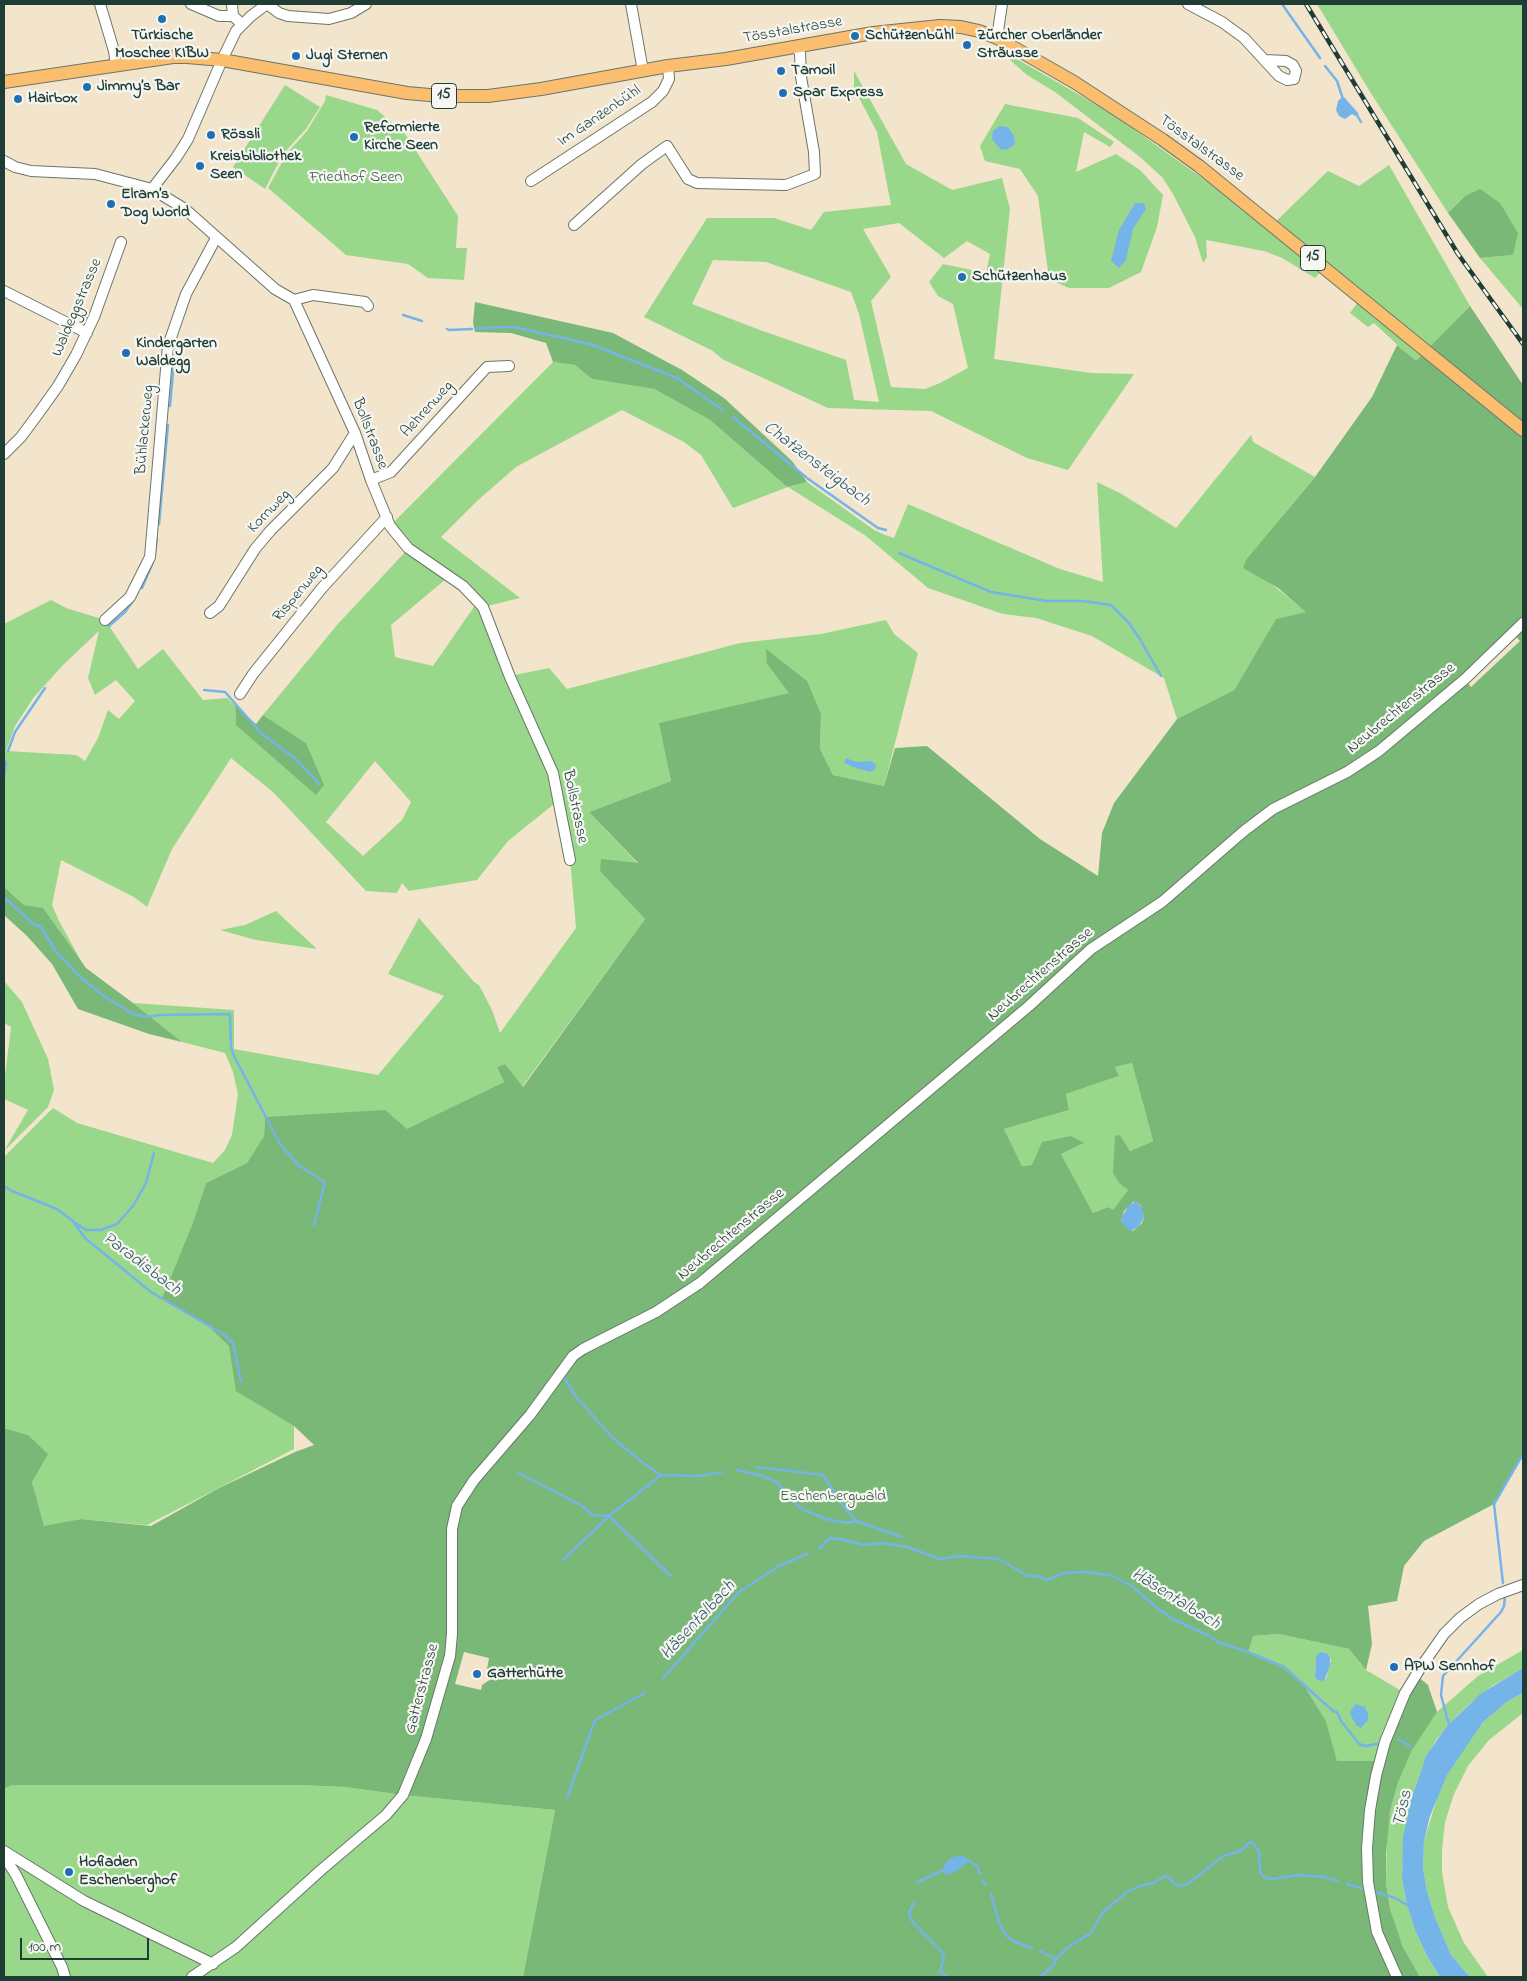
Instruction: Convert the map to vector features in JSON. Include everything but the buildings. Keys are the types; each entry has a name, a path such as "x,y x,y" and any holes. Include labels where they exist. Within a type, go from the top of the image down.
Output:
{"main road":[{"name":"Tösstalstrasse","path":"4,82 173,58 222,60 407,93 441,96 488,96 540,89 668,66 726,59 873,33 940,26 961,27 997,38 1117,109 1192,161 1523,430"}],"street":[{"path":"103,4 116,66"},
{"path":"191,4 219,16 233,16 242,24"},
{"path":"232,4 233,16"},
{"path":"152,189 188,139 230,41 242,24 267,4 279,13 288,16 329,19 351,13 366,4"},
{"path":"631,4 643,71"},
{"path":"997,38 1002,4"},
{"path":"1188,4 1222,22 1244,38 1265,60"},
{"path":"574,226 642,164 667,146 688,179 697,183 786,186 814,174 814,152 801,76 800,53 796,47"},
{"name":"Im Ganzenbühl","path":"531,181 652,102 664,91 669,79 668,66"},
{"path":"4,161 15,167 31,171 95,174 152,189 185,209 275,288 294,300 314,295 365,302 368,306"},
{"name":"Bühlackerweg","path":"105,620 130,597 150,557 168,346 186,294 216,238"},
{"name":"Waldeggstrasse","path":"4,454 21,437 58,386 87,333 121,242"},
{"path":"4,291 20,297 87,333"},
{"name":"Bollstrasse","path":"294,300 355,433 370,480 390,526 408,548 463,586 483,607 510,676 553,772 570,860"},
{"name":"Aehrenweg","path":"370,480 391,472 487,367 509,366"},
{"name":"Kornweg","path":"210,613 220,606 255,549 271,530 333,468 355,433"},
{"name":"Rispenweg","path":"240,694 253,674 322,588 387,517"},
{"name":"Neubrechtenstrasse","path":"606,1338 656,1312 700,1283 1028,1006 1085,954 1162,902 1268,813 1347,772 1386,746 1465,679 1523,623"},
{"name":"Gatterstrasse","path":"192,1977 236,1947 321,1870 386,1815 403,1795 412,1778 426,1739 450,1656 452,1634 452,1529 457,1506 474,1480 526,1419 573,1356 583,1348 606,1338"},
{"path":"1396,1977 1377,1932 1369,1891 1367,1838 1373,1787 1385,1742 1400,1704 1424,1662 1451,1627 1470,1610 1488,1599 1523,1585"},
{"path":"4,1851 84,1901 213,1964"},
{"path":"4,1856 62,1967 65,1977"}],"green space":[{"path":"1317,4 1523,4 1523,309 1480,258 1513,255 1465,196 1448,213 1372,95"},
{"path":"1008,54 1111,113 1219,190 1268,229 1328,171 1359,186 1389,165 1470,306 1416,362 1374,323 1368,327 1350,313 1361,298 1324,268 1315,278 1282,258 1264,251 1206,240 1207,257 1203,263 1195,237 1162,177 1140,157 1055,92 1027,75 1010,60"},
{"path":"854,71 906,164 952,190 1002,178 1010,209 994,359 1091,373 1134,374 1068,470 1027,458 931,411 828,408 722,359 713,351 644,317 707,218 774,218 811,230 824,212 891,205 877,132 854,88","holes":["899,223 944,258 967,241 990,254 986,273 943,264 929,282 938,296 953,304 968,368 925,389 891,387 871,301 891,277 863,229","713,260 766,262 851,292 859,314 879,402 854,400 846,360 692,304"]},
{"path":"285,85 320,107 306,129 283,154 265,189 233,167"},
{"name":"Friedhof Seen","path":"326,95 377,110 405,134 458,216 456,248 467,248 464,280 428,278 408,264 346,255 268,188 287,153 307,131 325,101"},
{"path":"1005,104 1078,118 1114,142 1110,147 1084,132 1076,172 1116,154 1140,170 1163,195 1157,227 1141,272 1109,288 1069,288 1049,279 1038,196 1020,169 985,161 980,146"},
{"path":"1480,189 1500,203 1518,233 1513,255 1480,258 1448,213 1465,196"},
{"path":"475,302 613,333 682,370 724,398 792,461 807,482 787,487 710,420 654,389 592,379 575,365 553,362 546,343 511,333 475,332 473,323"},
{"name":"Eschenbergwald","path":"1470,306 1523,385 1523,1454 1494,1504 1424,1541 1404,1566 1397,1601 1368,1606 1372,1644 1366,1670 1349,1649 1279,1634 1253,1636 1248,1653 1283,1668 1305,1687 1326,1721 1337,1761 1379,1761 1416,1675 1428,1685 1437,1712 1412,1750 1398,1783 1390,1811 1386,1854 1386,1883 1390,1909 1403,1947 1420,1977 523,1977 555,1810 403,1795 345,1787 296,1785 12,1785 4,1789 4,1428 28,1435 48,1454 32,1482 44,1526 81,1519 151,1526 219,1488 314,1445 294,1426 236,1391 229,1346 208,1326 162,1298 192,1225 206,1183 247,1163 264,1136 265,1117 385,1110 407,1129 504,1082 497,1067 505,1064 523,1087 645,919 600,871 601,859 638,863 589,812 671,781 659,723 789,693 767,664 766,649 807,681 821,714 820,749 833,775 884,786 895,748 927,746 1040,839 1098,876 1102,833 1114,803 1177,719 1234,690 1276,619 1306,612 1278,588 1243,568 1246,560 1315,477 1372,397 1397,345 1416,361","holes":["1513,633 1520,641 1471,687 1465,679","1132,1063 1153,1141 1130,1151 1120,1135 1115,1136 1113,1173 1120,1184 1128,1190 1113,1210 1108,1207 1093,1213 1061,1154 1084,1143 1071,1136 1042,1142 1032,1165 1022,1166 1004,1129 1069,1110 1066,1094 1119,1076 1115,1067","1133,1202 1141,1206 1144,1218 1142,1223 1133,1231 1121,1220 1124,1211","464,1652 489,1658 487,1669 492,1675 491,1679 482,1685 481,1690 455,1684"]},
{"path":"553,362 575,365 592,379 654,389 710,420 787,487 807,482 874,530 885,535 894,538 908,504 1060,569 1103,582 1097,482 1120,493 1176,528 1251,435 1253,442 1315,477 1284,514 1266,580 1307,612 1276,619 1234,690 1177,719 1164,678 1092,636 1036,618 1003,614 928,588 866,536 788,487 733,508 701,455 684,442 622,410 516,467 477,501 441,537 520,598 483,607 463,586 446,579 391,625 395,657 433,666 476,604 510,676 549,668 567,689 740,643 821,634 886,620 894,634 918,653 884,786 833,775 820,749 821,714 767,664 790,693 660,723 671,781 589,812 638,864 600,870 645,919 522,1087 505,1064 497,1067 504,1082 407,1130 265,1118 264,1136 247,1163 206,1183 192,1225 162,1298 208,1326 230,1346 237,1391 294,1426 294,1449 147,1525 81,1519 44,1527 32,1482 28,1435 4,1428 4,1157 53,1108 77,1123 213,1163 225,1150 232,1135 238,1094 233,1072 225,1053 182,1042 133,1003 234,1010 234,1049 378,1075 444,996 388,974 419,918 474,982 479,985 492,1010 500,1033 576,928 571,869 559,800 508,841 477,880 409,891 402,883 397,893 366,891 274,793 231,758 172,849 147,907 134,897 61,860 52,905 85,968 43,909 24,905 4,887 4,624 51,600 66,608 105,620 138,669 163,649 203,700 227,698 235,705 236,725 306,743 263,715 337,625 408,549 390,526","holes":["99,631 88,678 95,695 116,680 135,701 119,719 108,710 98,738 85,761 76,755 6,751 15,726 34,697 64,664","375,761 411,802 402,820 363,856 326,822"]},
{"path":"235,705 256,724 263,715 306,743 324,785 316,795 236,725"},
{"path":"4,887 24,905 43,908 86,968 182,1042 149,1034 78,1009 52,964 27,936 4,915"},
{"path":"276,911 317,949 256,940 220,930 245,925"},
{"path":"4,981 22,1002 48,1059 54,1090 48,1107 4,1151 28,1110 4,1099 11,1027 4,1023"},
{"path":"1132,1063 1153,1141 1130,1151 1120,1135 1120,1184 1128,1190 1113,1211 1108,1207 1093,1213 1061,1154 1084,1143 1032,1165 1022,1166 1004,1129 1069,1110 1066,1094 1119,1076 1115,1067"},
{"path":"1279,1634 1349,1649 1366,1670 1405,1693 1379,1761 1336,1761 1326,1721 1305,1687 1248,1653 1253,1636","holes":["1326,1652 1331,1660 1326,1679 1317,1680 1315,1677 1316,1657"]},
{"path":"1523,1650 1523,1668 1492,1686 1471,1702 1436,1740 1424,1762 1411,1800 1402,1879 1407,1905 1415,1930 1427,1956 1440,1977 1420,1977 1403,1947 1390,1909 1386,1883 1387,1830 1398,1783 1414,1745 1437,1712 1478,1676"},
{"path":"1523,1693 1523,1713 1489,1740 1468,1766 1454,1794 1445,1822 1442,1872 1448,1907 1464,1943 1488,1977 1470,1977 1451,1955 1435,1917 1427,1891 1423,1868 1424,1841 1438,1795 1447,1775 1463,1750 1483,1722 1508,1701"},
{"path":"12,1785 296,1785 345,1787 403,1795 555,1810 523,1977 4,1977 4,1789"}],"water":[{"path":"1343,96 1359,114 1355,116 1352,114 1345,119 1339,116 1336,110 1338,101"},
{"path":"1000,126 1008,127 1014,136 1015,144 1008,149 1001,150 992,139 993,131"},
{"path":"1135,203 1144,203 1146,209 1133,229 1126,260 1119,268 1111,261 1119,230"},
{"path":"846,758 856,762 871,761 876,765 875,769 870,772 853,767 844,763"},
{"path":"1135,1202 1142,1208 1144,1218 1138,1227 1131,1231 1123,1225 1121,1218 1129,1205"},
{"path":"1320,1652 1327,1653 1330,1658 1330,1666 1324,1681 1317,1680 1315,1677 1316,1656"},
{"path":"1523,1668 1523,1693 1508,1701 1483,1722 1447,1775 1430,1816 1424,1841 1423,1868 1427,1891 1435,1917 1451,1955 1470,1977 1440,1977 1427,1956 1415,1930 1407,1905 1402,1879 1403,1837 1411,1800 1426,1756 1446,1727 1480,1694"},
{"path":"1356,1704 1365,1707 1368,1714 1368,1720 1361,1728 1356,1725 1350,1714"},
{"path":"964,1856 969,1861 957,1871 946,1875 943,1872 945,1864 949,1859"}],"waterway":[{"path":"1282,4 1320,58"},
{"path":"1325,66 1337,81 1342,96"},
{"path":"1357,115 1361,122"},
{"name":"Chatzensteigbach","path":"403,315 422,321"},
{"name":"Chatzensteigbach","path":"476,328 514,327 590,344 677,378 723,410"},
{"name":"Chatzensteigbach","path":"447,329 472,329"},
{"path":"175,350 176,342"},
{"path":"170,406 174,361"},
{"name":"Chatzensteigbach","path":"733,417 807,478 878,528 886,530"},
{"path":"159,524 168,425"},
{"path":"155,552 157,539"},
{"name":"Chatzensteigbach","path":"899,553 991,592 1047,601 1083,601 1111,605 1128,622 1140,639 1161,676"},
{"path":"142,588 153,562"},
{"path":"109,626 125,612 133,601"},
{"path":"8,751 15,732 45,688"},
{"path":"204,690 225,692 261,733 297,760 319,784"},
{"path":"4,777 6,762"},
{"path":"4,897 32,923 41,927 55,950 77,974 101,994 133,1014 147,1017 160,1015 230,1014 231,1048 234,1056 280,1144 298,1165 325,1182 314,1225"},
{"path":"74,1222 86,1230 101,1230 117,1224 133,1206 146,1183 154,1153"},
{"name":"Paradisbach","path":"4,1186 57,1209 73,1221 85,1238 151,1292 223,1334 233,1343 241,1381"},
{"path":"565,1379 576,1397 613,1438 639,1460 661,1475"},
{"path":"1503,1583 1494,1504 1523,1454"},
{"name":"Häsentalbach","path":"757,1467 823,1475 844,1507 856,1521 902,1537"},
{"name":"Häsentalbach","path":"737,1470 763,1476 778,1483 802,1509 826,1519 847,1523 856,1521"},
{"name":"Häsentalbach","path":"563,1560 609,1516 661,1475 699,1476 722,1472"},
{"path":"519,1473 584,1507 592,1515 609,1516 671,1576"},
{"name":"Häsentalbach","path":"819,1549 830,1538 864,1545 882,1543 908,1547 939,1559 959,1556 999,1559 1028,1576 1037,1576 1047,1580 1064,1573 1087,1572 1110,1575 1132,1586 1173,1619 1220,1643 1243,1650 1284,1667 1333,1711 1337,1712 1341,1721 1359,1744 1365,1746 1377,1744"},
{"name":"Häsentalbach","path":"663,1678 739,1592 779,1566 807,1554"},
{"path":"1449,1725 1441,1695 1443,1676 1501,1612 1505,1597"},
{"path":"567,1798 595,1720 645,1693"},
{"name":"Häsentalbach","path":"1398,1739 1410,1746"},
{"path":"1040,1977 1053,1966 1056,1959 1068,1947 1091,1933 1103,1912 1127,1892 1139,1886 1154,1883 1164,1876 1179,1886 1188,1884 1223,1856 1241,1851 1249,1843 1253,1843 1260,1853 1261,1874 1265,1878 1272,1879 1299,1875 1323,1877 1338,1881"},
{"path":"969,1861 977,1866 980,1874"},
{"path":"918,1882 943,1870"},
{"path":"983,1880 986,1885"},
{"path":"1347,1884 1367,1890"},
{"path":"1373,1891 1395,1898 1409,1906"},
{"path":"991,1894 1000,1925 1006,1935 1013,1941 1032,1948"},
{"path":"914,1903 909,1912 911,1920 943,1953 944,1957 940,1972 948,1977"},
{"path":"1040,1951 1056,1959"}],"railway":[{"path":"1306,4 1458,254 1523,344"}],"place":[{"name":"Türkische Moschee KIBW","path":"162,19"},
{"name":"Schützenbühl","path":"855,36"},
{"name":"Zürcher Oberländer Sträusse","path":"967,45"},
{"name":"Jugi Sternen","path":"296,56"},
{"name":"Tamoil","path":"781,71"},
{"name":"Jimmy’s Bar","path":"87,87"},
{"name":"Spar Express","path":"783,93"},
{"name":"Hairbox","path":"18,99"},
{"name":"Rössli","path":"211,135"},
{"name":"Reformierte Kirche Seen","path":"354,137"},
{"name":"Kreisbibliothek Seen","path":"200,166"},
{"name":"Elram’s Dog World","path":"111,204"},
{"name":"Schützenhaus","path":"962,277"},
{"name":"Kindergarten Waldegg","path":"126,353"},
{"name":"APW Sennhof","path":"1394,1667"},
{"name":"Gatterhütte","path":"477,1674"},
{"name":"Hofladen Eschenberghof","path":"69,1872"}],"water label":[{"name":"Töss","path":"1404,1809"}]}
